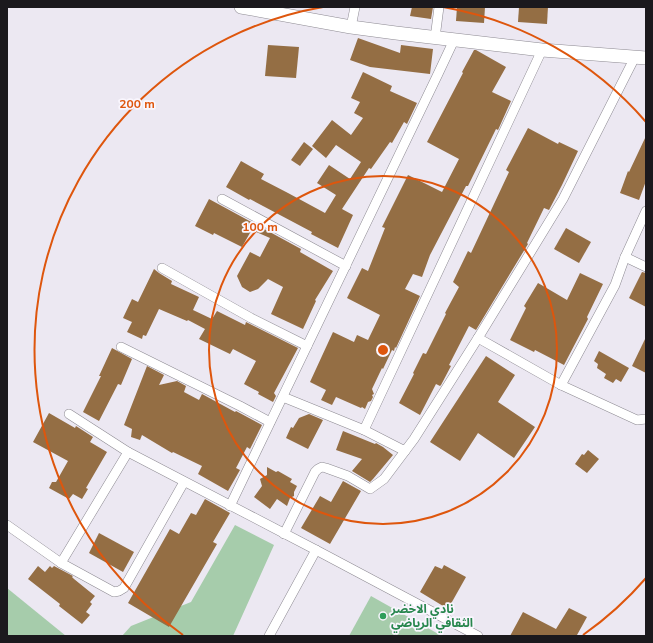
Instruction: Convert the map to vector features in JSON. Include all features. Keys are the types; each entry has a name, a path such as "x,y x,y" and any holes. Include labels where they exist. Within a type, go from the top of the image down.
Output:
{"street":[{"path":"241,7 351,27 435,38 542,50 640,58 563,199 414,439 384,478 370,489 348,476 322,467 318,469 315,472 284,534"},
{"path":"351,27 355,7"},
{"path":"435,38 439,7"},
{"path":"230,506 454,40"},
{"path":"364,430 542,50"},
{"path":"222,199 346,266"},
{"path":"561,385 615,285 625,257 646,212"},
{"path":"625,257 646,267"},
{"path":"162,268 251,318 307,346"},
{"path":"478,338 561,385 637,420 646,419"},
{"path":"121,347 270,422"},
{"path":"283,397 364,430 405,451"},
{"path":"69,414 128,452 478,636"},
{"path":"61,562 128,452"},
{"path":"7,525 61,562 114,592 119,591 124,588 184,482"},
{"path":"269,636 316,550"}],"green space":[{"path":"235,525 274,545 233,636 122,636 131,626 191,602"},
{"path":"7,588 66,636 7,636"},
{"name":"نادي الاخضر الثقافي الرياضي","path":"371,596 442,636 349,636"}],"building":[{"path":"412,7 433,7 431,19 410,16"},
{"path":"457,7 485,7 484,23 456,21"},
{"path":"519,7 548,7 547,24 518,22"},
{"path":"358,38 400,53 401,45 433,49 430,74 370,67 350,60"},
{"path":"268,45 299,47 296,78 265,76"},
{"path":"474,50 506,67 492,92 511,101 498,130 496,129 468,186 466,186 430,255 422,277 413,274 405,289 420,296 396,348 395,347 394,351 392,350 372,389 374,394 372,395 373,397 371,401 368,402 365,409 336,397 332,405 321,400 326,390 310,382 333,332 354,342 357,335 368,340 380,315 347,298 362,268 368,271 385,228 382,227 408,175 442,192 459,159 427,142"},
{"path":"363,72 392,86 390,91 417,103 407,124 404,122 392,143 390,142 371,169 369,168 342,209 353,215 338,248 311,234 312,232 226,187 241,161 264,174 261,179 325,213 336,195 317,183 329,165 350,179 361,162 336,145 326,158 312,146 332,120 351,135 363,118 354,113 360,102 351,98"},
{"path":"528,128 558,144 559,142 578,151 549,210 544,208 527,243 528,244 476,330 469,326 449,365 451,366 441,385 436,384 420,415 399,403 423,353 426,354 459,287 453,282 468,251 471,253 509,172 506,170"},
{"path":"646,136 646,181 639,200 620,193 628,171 629,172"},
{"path":"304,142 313,149 300,166 291,160"},
{"path":"209,199 255,224 242,247 214,233 213,235 195,226"},
{"path":"257,225 301,249 300,252 333,271 315,300 316,301 303,329 271,314 283,287 268,279 258,289 250,292 242,287 237,276 250,252 260,257 270,238 254,231"},
{"path":"566,228 591,242 579,263 554,249"},
{"path":"154,269 172,281 171,284 199,297 193,310 212,319 217,311 245,325 246,322 298,348 274,393 276,396 273,402 244,384 256,361 233,349 230,354 199,339 205,329 188,320 187,321 159,309 146,336 143,335 142,339 127,332 132,322 123,318 132,299 138,302"},
{"path":"642,272 646,273 646,307 629,298"},
{"path":"580,273 603,284 587,317 588,319 564,365 535,350 534,352 510,340 526,308 524,306 538,283 567,300"},
{"path":"646,337 646,373 632,366"},
{"path":"112,348 132,359 121,385 118,384 99,421 83,412 101,376 99,376"},
{"path":"599,351 629,368 621,382 616,379 613,383 604,378 606,374 597,368 598,364 594,361"},
{"path":"486,356 515,375 498,402 535,427 514,458 478,433 460,461 430,442"},
{"path":"147,366 164,375 159,385 177,381 186,386 184,392 199,400 202,394 262,425 250,449 247,447 236,468 240,470 228,491 198,474 202,466 173,452 172,453 142,435 140,440 131,437 132,429 124,425"},
{"path":"49,413 75,428 76,426 93,437 90,442 107,452 86,488 88,489 82,499 73,494 69,499 49,488 52,482 56,482 68,461 33,442"},
{"path":"309,414 323,420 308,449 286,438 291,427 293,428 299,418"},
{"path":"343,431 375,444 376,443 393,455 370,482 352,471 362,459 336,450"},
{"path":"588,450 599,459 587,473 575,464 582,454 584,455"},
{"path":"267,467 292,479 290,482 297,486 294,496 290,498 287,506 277,499 270,509 254,497 262,486 260,479 267,475"},
{"path":"343,481 361,491 330,544 301,528 320,496 331,502"},
{"path":"205,499 230,513 213,542 217,544 169,627 128,603 170,529 179,534 191,513 196,515"},
{"path":"99,533 134,552 123,572 89,553"},
{"path":"444,565 466,577 448,609 420,592 435,566 442,569"},
{"path":"38,566 45,572 50,566 52,568 54,566 73,576 72,577 74,579 95,596 90,602 92,604 86,612 90,615 82,624 59,606 60,604 28,579"},
{"path":"569,608 587,617 577,635 510,636 523,612 556,629"}],"place":[{"name":"نادي الاخضر الثقافي الرياضي","path":"383,616"}]}
